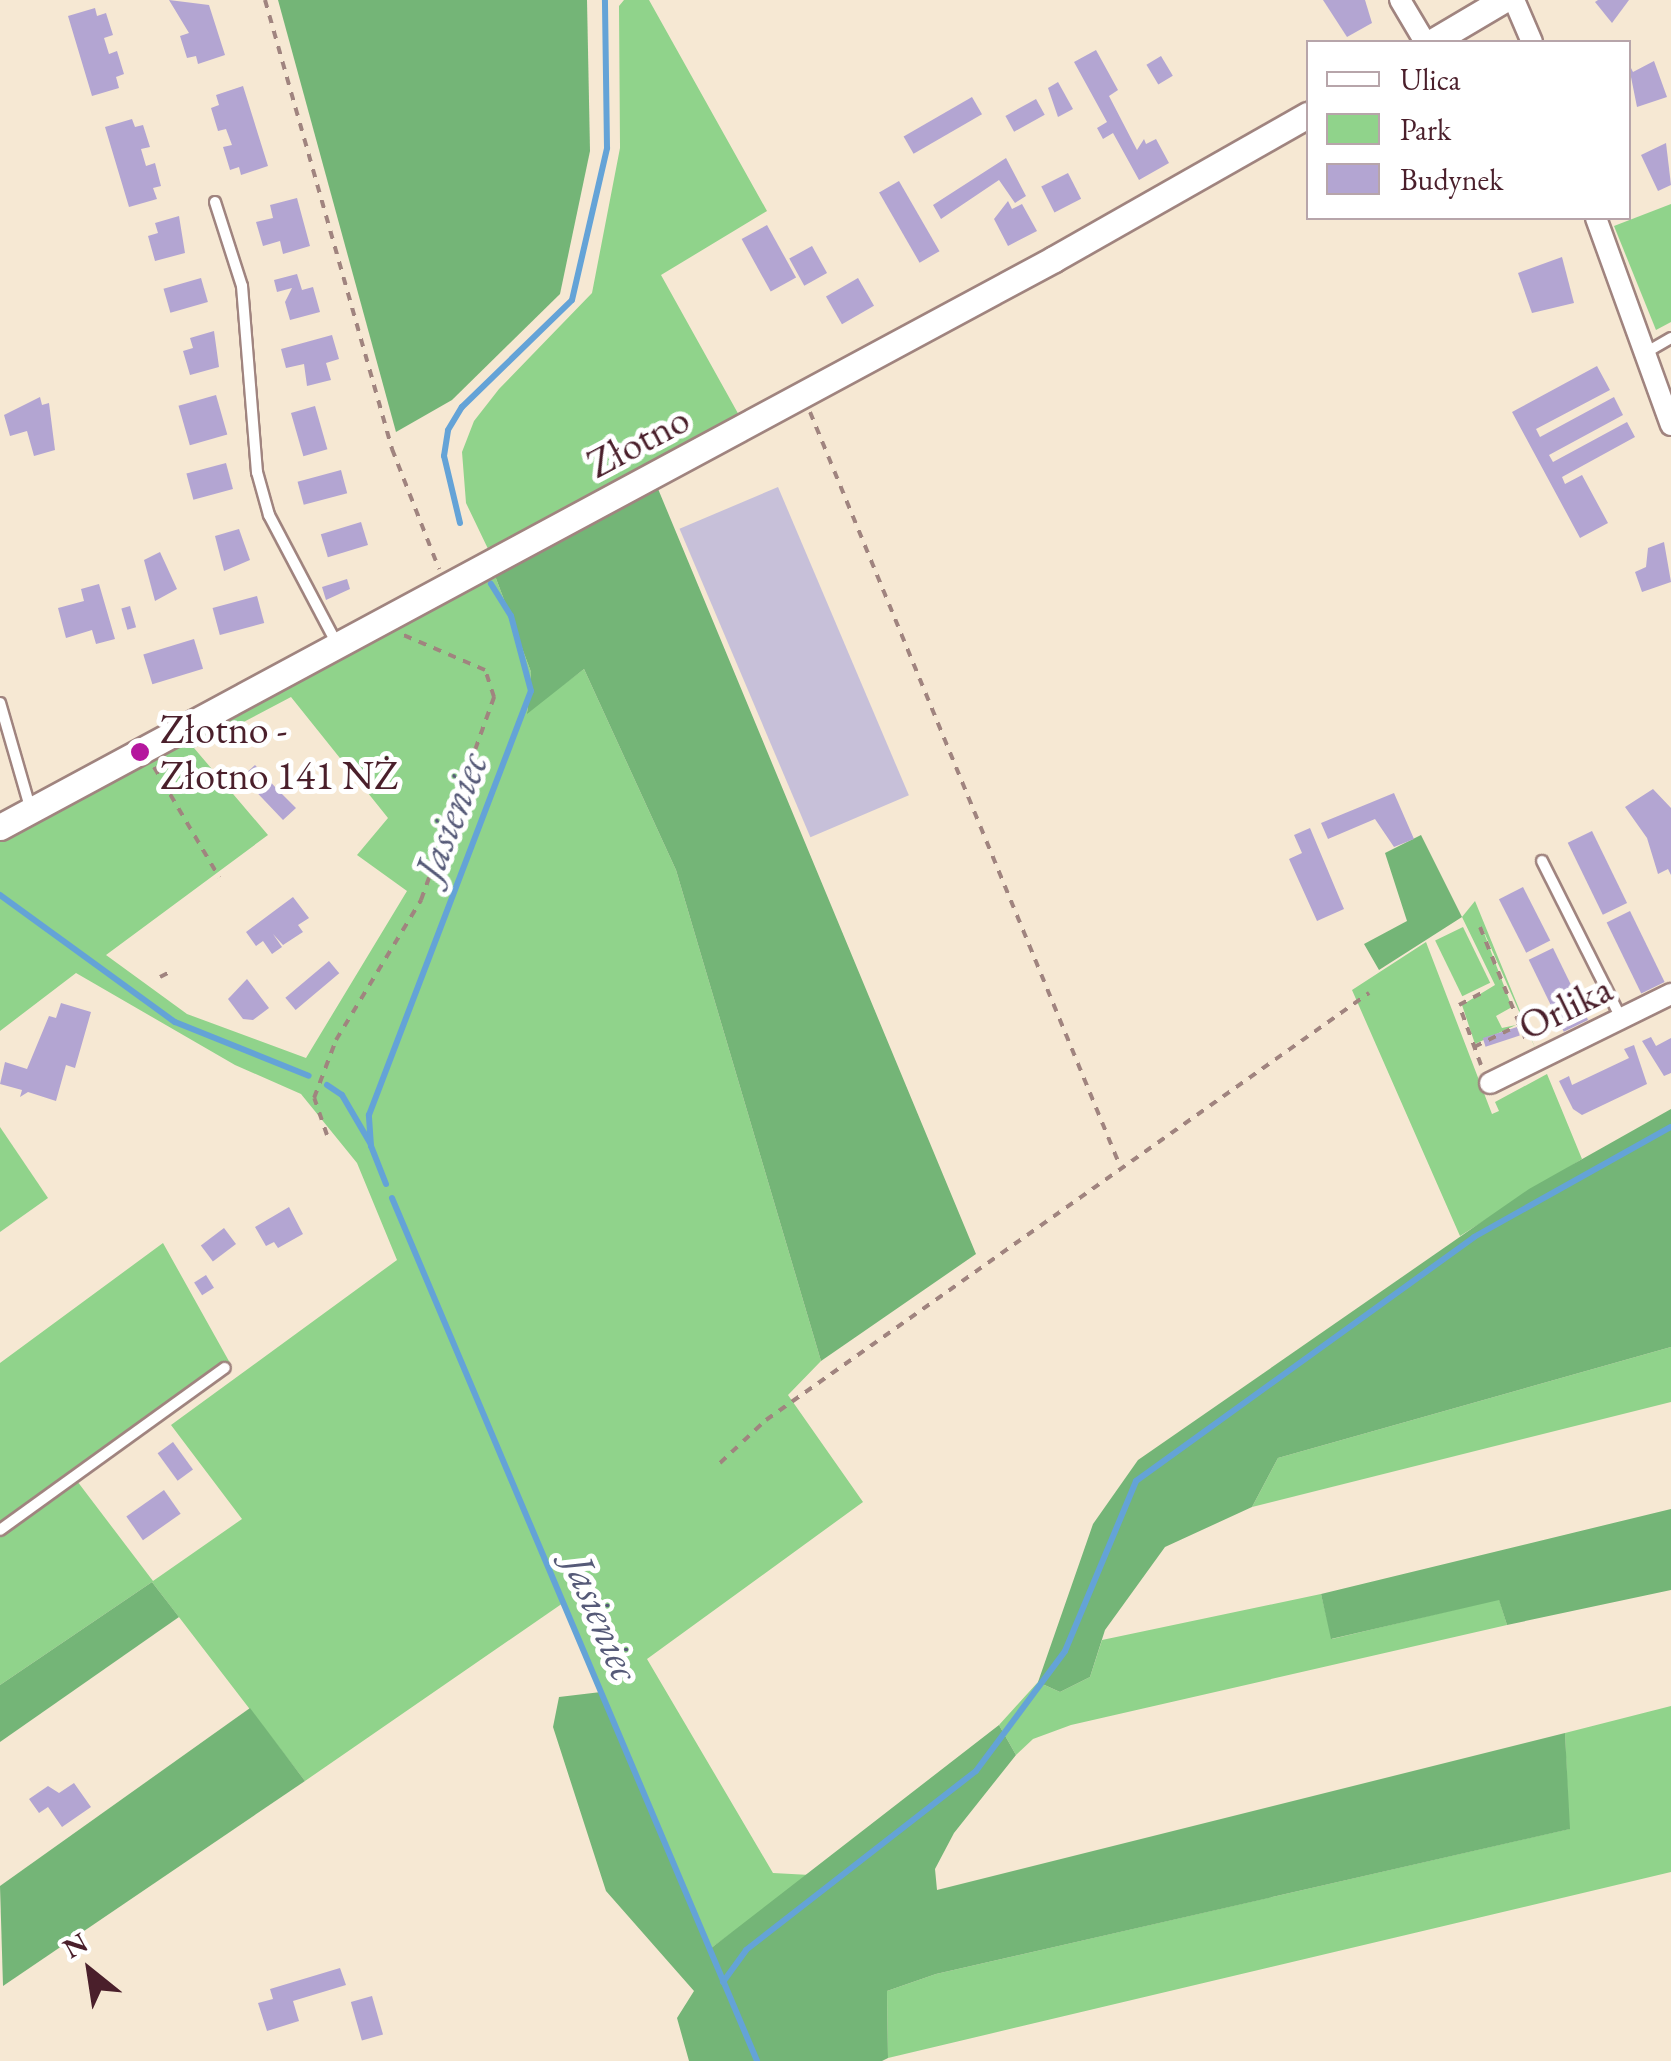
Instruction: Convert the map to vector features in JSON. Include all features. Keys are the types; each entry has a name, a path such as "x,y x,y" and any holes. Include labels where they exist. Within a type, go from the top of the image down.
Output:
{"street":[{"path":"1400,0 1428,40"},
{"path":"1433,40 1503,0"},
{"path":"1514,0 1531,40"},
{"name":"Złotno","path":"0,827 804,394 1306,115"},
{"path":"1597,220 1671,426"},
{"name":"Orlika","path":"1490,1084 1671,994"}],"lane":[{"path":"214,202 242,286 257,472 268,515 338,646"},
{"path":"1645,353 1671,338"},
{"path":"0,703 31,810"},
{"path":"1542,860 1621,1019"},
{"path":"0,1530 225,1368"}],"path":[{"path":"265,0 392,449 448,587"},
{"path":"804,394 1120,1166"},
{"path":"327,1135 314,1098 336,1040 421,900 494,696 485,670 474,663 379,623"},
{"path":"146,748 165,794 220,877"},
{"path":"1480,927 1536,1061"},
{"path":"160,977 170,972"},
{"path":"720,1463 766,1420 1369,993"},
{"path":"1482,993 1459,1004 1490,1084"},
{"path":"1474,1047 1519,1025"}],"shaded area":[{"path":"778,487 909,795 810,837 680,529"}],"green space":[{"path":"278,0 587,0 590,151 560,294 452,400 396,432"},
{"path":"624,0 649,0 767,211 661,275 740,417 490,553 466,503 462,452 474,421 499,389 592,293 620,148 619,6"},
{"path":"1671,204 1671,322 1656,330 1614,226"},
{"path":"656,484 976,1254 821,1361 676,870 584,669 527,714 531,672 494,573"},
{"path":"494,573 531,672 527,712 584,669 676,870 821,1361 788,1395 863,1502 647,1659 773,1873 810,1875 710,1949 563,1603 305,1781 152,1582 0,1685 0,1363 163,1243 230,1363 74,1477 153,1581 242,1519 171,1425 397,1260 357,1163 301,1094 235,1065 76,973 0,1031 0,836","holes":["291,697 388,818 357,855 407,891 306,1058 187,1014 106,955 268,835 194,748"]},
{"path":"1421,835 1462,917 1379,970 1364,944 1407,921 1385,853"},
{"path":"1475,901 1536,1050 1481,925 1512,1007 1496,1016 1502,1028 1516,1025 1475,1044 1462,1005 1495,985 1462,917"},
{"path":"1463,927 1490,983 1462,996 1435,941"},
{"path":"1426,942 1492,1114 1499,1111 1495,1102 1547,1074 1582,1159 1460,1236 1352,990"},
{"path":"1671,1109 1671,1347 1278,1458 1252,1507 1165,1547 1105,1630 1090,1677 1060,1692 1038,1682 1093,1524 1138,1460 1529,1189"},
{"path":"0,1127 48,1198 0,1232"},
{"path":"1671,1347 1671,1402 1252,1507 1278,1458"},
{"path":"1671,1509 1671,1590 1507,1625 1499,1600 1331,1639 1321,1594"},
{"path":"152,1582 179,1617 0,1742 0,1685"},
{"path":"1321,1594 1332,1639 1499,1599 1507,1625 1071,1725 1033,1739 1016,1755 999,1725 1038,1682 1060,1692 1090,1677 1102,1640"},
{"path":"601,1692 710,1949 999,1725 1016,1755 954,1833 935,1869 937,1890 1565,1733 1570,1829 936,1974 887,1991 888,2058 882,2061 689,2061 677,2018 694,1991 606,1891 553,1727 559,1697"},
{"path":"1671,1706 1671,1872 888,2058 887,1991 936,1974 1569,1829 1565,1733"},
{"path":"250,1708 305,1781 3,1986 0,1886"}],"building":[{"path":"169,0 209,5 225,55 198,64 196,56 187,58 180,36 189,33"},
{"path":"1323,0 1365,0 1372,23 1347,37"},
{"path":"1598,0 1629,0 1612,23 1595,2"},
{"path":"95,8 97,16 106,13 113,35 104,38 109,54 117,51 124,74 116,77 119,88 92,96 68,16"},
{"path":"1096,50 1118,90 1109,96 1137,150 1144,139 1146,144 1156,139 1169,163 1139,180 1113,133 1103,139 1097,128 1107,122 1074,62"},
{"path":"1161,56 1173,76 1158,84 1146,65"},
{"path":"1654,61 1667,97 1637,107 1631,68 1633,72"},
{"path":"1058,82 1073,109 1058,117 1048,88"},
{"path":"243,86 268,166 241,175 239,167 230,170 223,147 232,145 226,129 218,131 211,108 219,105 216,95"},
{"path":"972,97 982,114 914,154 904,136"},
{"path":"1036,99 1045,115 1014,132 1005,116"},
{"path":"132,119 135,127 143,125 150,147 141,149 146,166 155,163 161,186 153,188 157,199 129,207 105,127"},
{"path":"1666,143 1671,185 1658,191 1641,155"},
{"path":"1006,158 1026,196 1015,203 999,180 941,219 933,205"},
{"path":"1068,173 1081,199 1054,212 1041,187"},
{"path":"899,181 940,251 920,263 879,192"},
{"path":"297,198 310,246 283,254 280,241 263,246 256,222 273,218 270,205"},
{"path":"1008,201 1012,209 1022,204 1037,231 1008,246 994,219"},
{"path":"179,216 185,253 155,261 148,236 158,233 155,223"},
{"path":"767,225 796,277 771,292 742,239"},
{"path":"812,246 827,273 804,286 789,259"},
{"path":"1562,257 1574,303 1532,313 1518,273"},
{"path":"297,274 302,290 313,287 320,312 290,320 285,302 292,288 277,292 274,280"},
{"path":"201,278 208,302 170,313 164,289"},
{"path":"858,278 874,306 842,324 826,296"},
{"path":"214,331 219,367 190,375 183,351 193,348 190,338"},
{"path":"332,335 339,359 326,363 331,380 307,386 304,364 286,368 281,349"},
{"path":"1597,366 1610,390 1536,429 1540,437 1614,397 1623,415 1549,455 1553,462 1627,422 1635,437 1562,477 1565,484 1582,475 1608,523 1580,538 1512,412"},
{"path":"216,395 227,434 190,445 179,406"},
{"path":"40,397 42,405 49,403 55,450 34,456 27,431 10,436 4,415"},
{"path":"315,406 327,449 303,456 291,413"},
{"path":"226,463 233,489 193,500 186,474"},
{"path":"341,470 347,493 304,505 298,482"},
{"path":"361,522 368,545 328,557 321,534"},
{"path":"239,529 250,560 224,571 215,536"},
{"path":"1664,542 1671,582 1642,592 1635,572 1646,567 1648,548"},
{"path":"160,552 177,589 155,601 144,560"},
{"path":"347,579 350,589 326,600 322,587"},
{"path":"99,584 115,639 96,644 92,630 66,638 58,608 84,601 81,589"},
{"path":"257,596 264,623 220,635 213,608"},
{"path":"130,606 136,627 127,630 121,608"},
{"path":"194,639 203,669 152,684 143,654"},
{"path":"255,765 276,788 286,788 281,793 296,808 283,820 242,777"},
{"path":"1653,789 1671,808 1671,875 1668,869 1658,874 1647,838 1625,807"},
{"path":"1394,793 1414,839 1394,847 1375,819 1328,839 1321,823"},
{"path":"1310,828 1344,909 1317,921 1289,859 1302,853 1294,835"},
{"path":"1592,831 1627,903 1603,915 1568,843"},
{"path":"1523,887 1550,940 1526,953 1499,899"},
{"path":"293,897 309,918 298,925 303,932 283,945 273,934 282,947 272,954 263,941 256,946 246,932"},
{"path":"1630,911 1665,982 1641,993 1607,922"},
{"path":"1553,948 1588,1020 1564,1032 1529,960"},
{"path":"329,961 339,973 296,1010 285,998"},
{"path":"247,979 269,1008 253,1020 243,1019 228,999"},
{"path":"61,1003 91,1012 75,1068 66,1065 56,1101 28,1092 20,1097 22,1090 0,1084 5,1062 27,1069 49,1016 56,1018"},
{"path":"1517,1027 1520,1036 1486,1047 1483,1038"},
{"path":"1651,1037 1656,1046 1671,1038 1671,1073 1664,1076 1642,1041"},
{"path":"1634,1045 1647,1084 1582,1115 1573,1109 1559,1081 1569,1076 1572,1085 1629,1058 1624,1049"},
{"path":"289,1207 303,1234 278,1248 274,1242 266,1246 255,1227"},
{"path":"224,1228 236,1244 213,1261 201,1245"},
{"path":"206,1275 214,1288 202,1295 194,1282"},
{"path":"173,1442 193,1470 178,1481 158,1453"},
{"path":"164,1490 181,1514 143,1540 126,1516"},
{"path":"74,1783 91,1807 62,1827 48,1807 39,1813 29,1799 48,1786 59,1793"},
{"path":"340,1968 346,1985 293,2001 299,2021 267,2031 258,2003 273,1999 270,1989"},
{"path":"372,1996 383,2034 362,2041 351,2002"}],"waterway":[{"name":"Jasieniec","path":"460,523 444,456 448,430 462,407 572,300 607,148 605,0"},
{"name":"Jasieniec","path":"386,1184 371,1146 369,1115 531,691 511,616 491,584"},
{"path":"0,895 175,1022 309,1076"},
{"path":"327,1085 342,1095 370,1143"},
{"path":"723,1982 746,1950 976,1771 1065,1651 1136,1481 1474,1237 1671,1127"},
{"name":"Jasieniec","path":"392,1198 757,2061"}],"place":[{"name":"Złotno - Złotno 141 NŻ","path":"140,752"}]}
